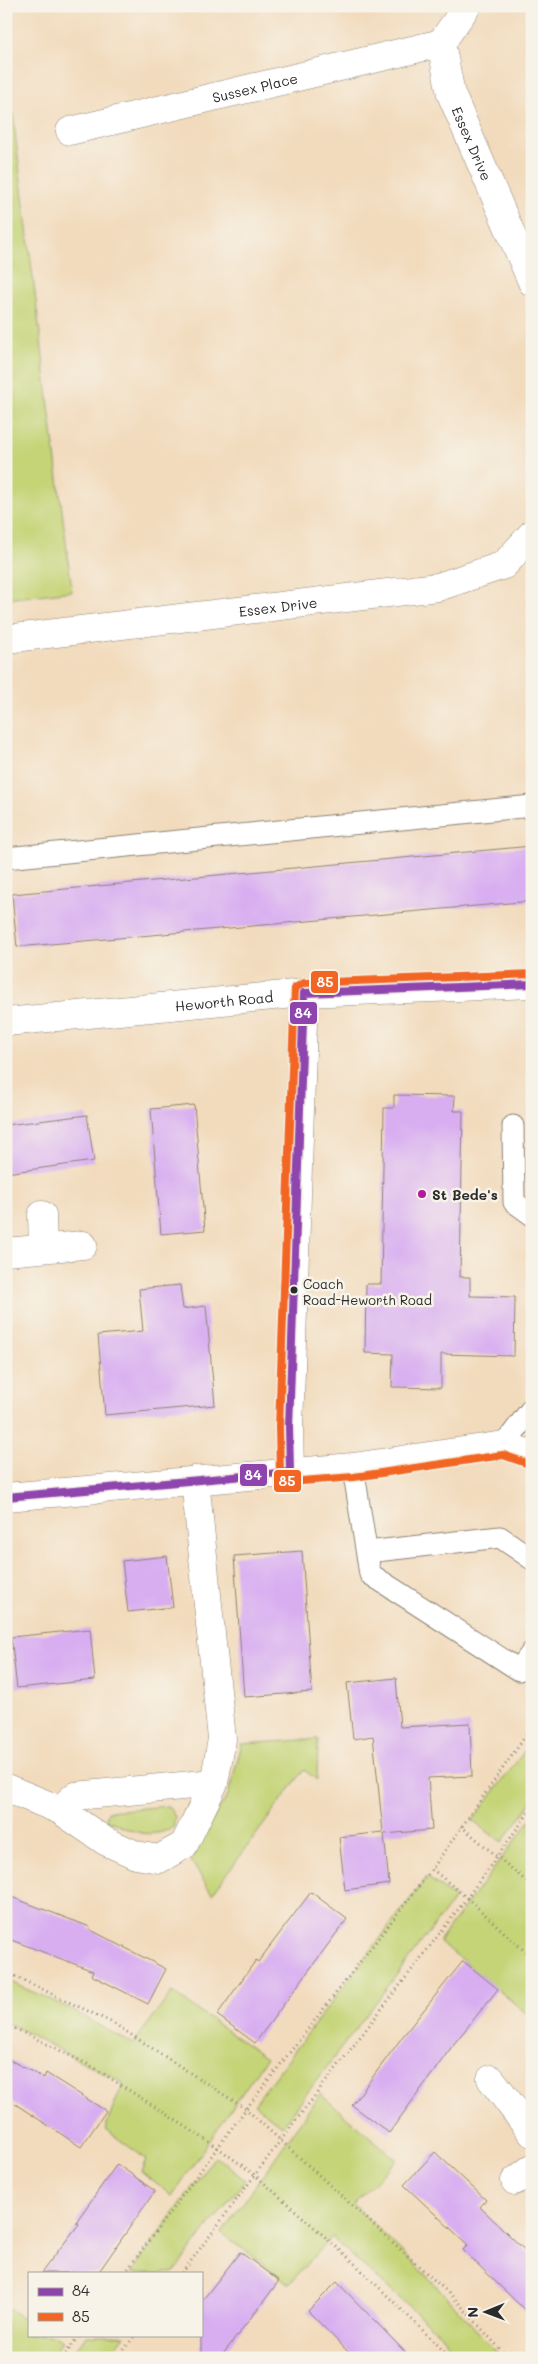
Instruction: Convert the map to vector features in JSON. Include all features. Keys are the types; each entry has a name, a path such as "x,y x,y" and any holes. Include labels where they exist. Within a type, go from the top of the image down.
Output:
{"street":[{"path":"441,43 467,6"},
{"name":"Sussex Place","path":"70,131 441,43"},
{"name":"Essex Drive","path":"441,43 451,94 532,282"},
{"name":"Essex Drive","path":"6,639 438,587 504,565 532,534"},
{"name":"Heworth Road","path":"6,1022 304,993 532,984"},
{"path":"290,1472 289,1427 304,993"},
{"path":"42,1215 43,1248"},
{"path":"6,1252 83,1245"},
{"path":"6,1497 353,1467 504,1445 532,1455"},
{"path":"6,1788 60,1810 105,1842 136,1855 159,1859 184,1845 214,1784 222,1739 195,1480"},
{"path":"60,1810 75,1796 214,1784"},
{"path":"491,2080 532,2133"}],"lane":[{"path":"6,858 532,806"},
{"path":"513,1126 514,1202 532,1215"},
{"path":"504,1445 532,1408"},
{"path":"353,1467 370,1574 519,1670 532,1652"},
{"path":"367,1552 500,1537 532,1559"}],"path":[{"path":"126,2272 217,2148 432,1869 532,1727"},
{"path":"183,2272 281,2140 467,1898 496,1855 532,1808"},
{"path":"461,1826 532,1886"},
{"path":"432,1869 467,1898 532,1958"},
{"path":"6,1972 113,2023 246,2110 454,2298 508,2358"},
{"path":"6,2024 93,2068 217,2148 255,2175 350,2259 451,2358"},
{"path":"63,2358 79,2336"},
{"path":"118,2358 134,2336"}],"green space":[{"path":"6,60 72,591 6,599"},
{"path":"318,1739 317,1780 304,1770 212,1894 191,1861 199,1842 228,1795 242,1744"},
{"path":"532,1741 532,1802 502,1842 472,1821"},
{"path":"168,1806 175,1817 173,1828 164,1832 147,1834 131,1830 106,1819 108,1811"},
{"path":"532,1818 532,2018 439,1941"},
{"path":"427,1877 455,1898 282,2126 254,2104"},
{"path":"6,1980 64,2006 133,2044 172,1992 266,2058 172,2196 141,2172 146,2159 105,2129 123,2083 6,2022"},
{"path":"320,2094 397,2160 353,2204 434,2283 502,2358 460,2358 442,2336 331,2237 289,2284 222,2233"},
{"path":"215,2156 245,2180 174,2272 132,2272"},
{"path":"6,2308 28,2320 28,2336 55,2336 63,2341 51,2358 6,2358"},
{"path":"85,2336 124,2336 108,2358 70,2358"}],"building":[{"path":"532,846 532,901 17,947 12,894"},
{"name":"St Bede's","path":"394,1095 455,1096 454,1111 463,1111 460,1277 470,1277 470,1296 515,1297 514,1356 441,1354 441,1388 392,1387 393,1354 365,1353 366,1284 381,1284 384,1108 394,1108"},
{"path":"194,1105 205,1230 161,1234 151,1109"},
{"path":"87,1115 94,1161 6,1173 6,1125"},
{"path":"180,1285 183,1309 206,1306 215,1405 105,1415 98,1335 143,1331 139,1289"},
{"path":"302,1551 312,1692 244,1697 234,1556"},
{"path":"167,1556 173,1607 128,1612 122,1561"},
{"path":"90,1629 95,1680 17,1688 11,1637"},
{"path":"396,1678 400,1727 470,1723 472,1776 428,1778 432,1830 384,1834 389,1884 345,1890 339,1837 383,1832 373,1736 353,1739 347,1683"},
{"path":"311,1892 347,1919 255,2043 217,2015 256,1960 258,1962"},
{"path":"6,1895 90,1927 89,1929 166,1969 148,2004 91,1975 93,1971 6,1938"},
{"path":"463,1961 498,1989 453,2045 389,2133 352,2105 403,2036"},
{"path":"6,2058 44,2078 46,2073 106,2111 81,2147 6,2098"},
{"path":"435,2152 486,2200 480,2207 532,2257 532,2317 463,2250 468,2245 404,2185"},
{"path":"117,2164 155,2191 99,2272 42,2272 79,2224 76,2222"},
{"path":"240,2252 279,2281 220,2358 201,2358 202,2301"},
{"path":"337,2282 411,2358 354,2358 308,2311"}],"transit line":[{"name":"85","path":"529,1464 503,1455 354,1477 289,1482 283,1479 280,1474 279,1427 295,988 304,983 532,974"},
{"name":"84","path":"6,1497 290,1472 289,1427 304,993 532,984"}],"place":[{"name":"St Bede's","path":"422,1194"},
{"name":"Coach Road-Heworth Road","path":"294,1290"}]}
